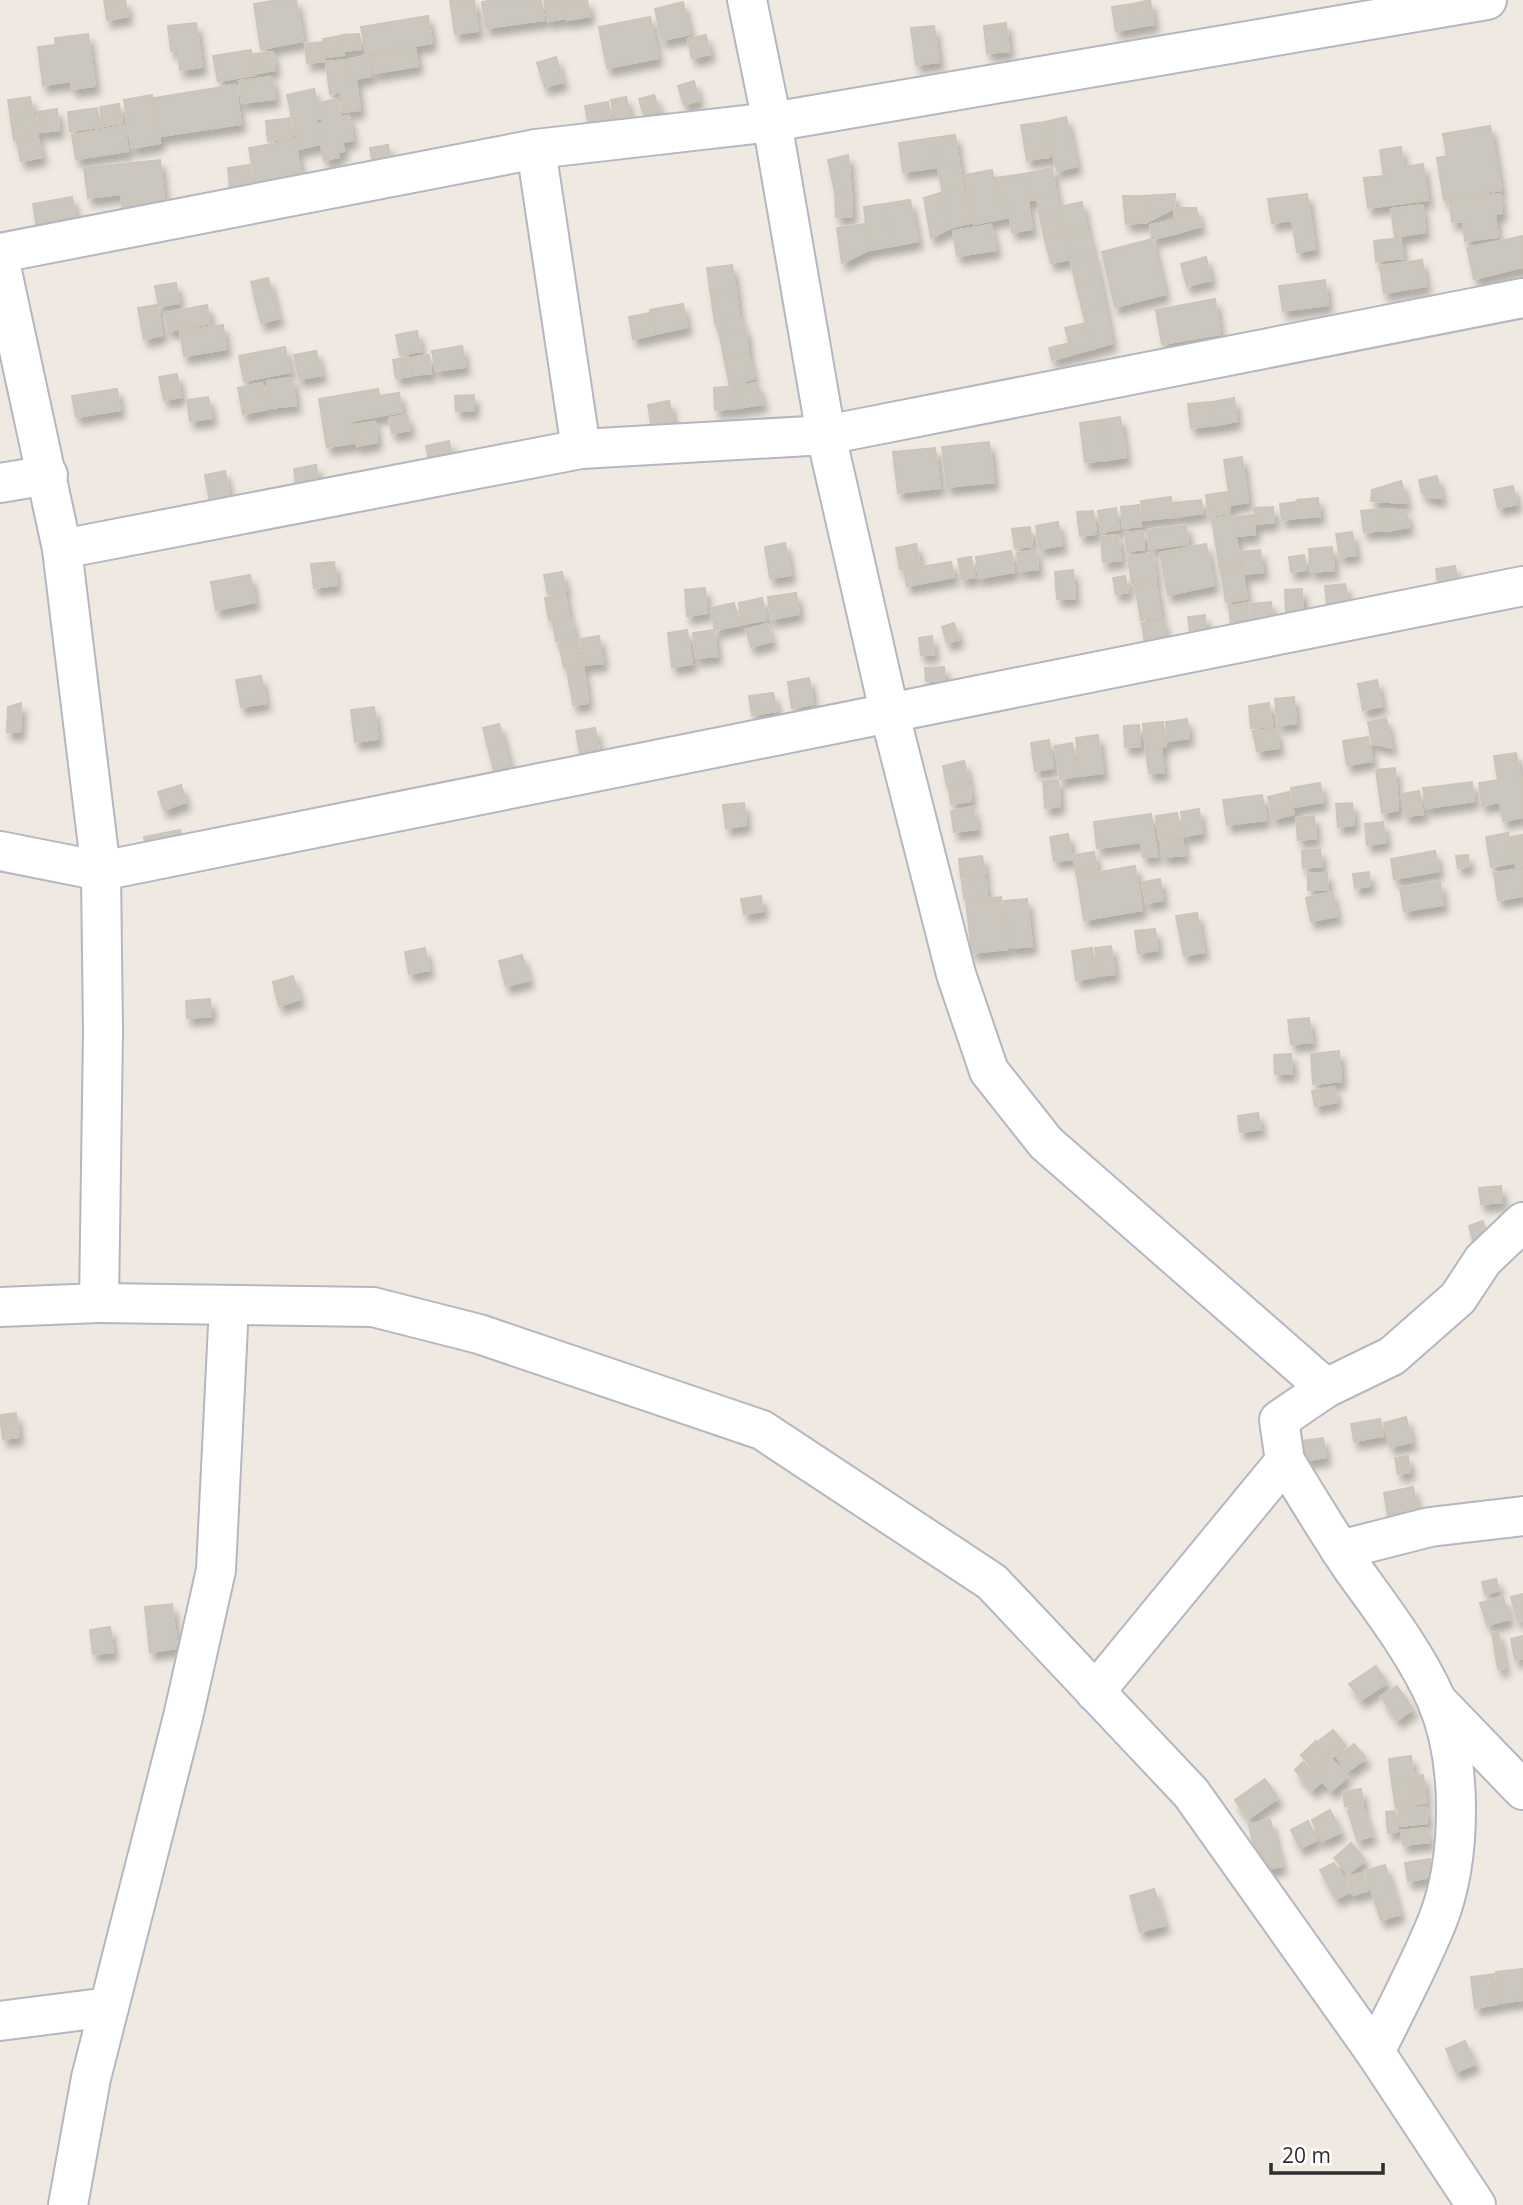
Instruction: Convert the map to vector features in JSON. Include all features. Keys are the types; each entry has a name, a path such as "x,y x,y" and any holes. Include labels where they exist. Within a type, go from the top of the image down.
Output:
{"street":[{"path":"747,0 772,122 826,435 889,711 956,974 989,1071 1046,1143 1326,1388"},
{"path":"0,253 536,149 772,122 1487,0"},
{"path":"536,149 580,449"},
{"path":"0,262 62,550 101,871 103,1032 99,1303"},
{"path":"62,550 580,449 826,435 1523,298"},
{"path":"0,483 48,475"},
{"path":"0,852 101,871 1523,586"},
{"path":"1375,2052 1438,1921 1453,1863 1456,1802 1450,1744 1437,1700 1415,1658 1340,1550 1285,1461 1279,1420 1326,1388 1392,1356 1458,1298 1483,1260 1523,1222"},
{"path":"0,1307 99,1303 373,1307 479,1334 762,1430 992,1582 1191,1793 1375,2052 1476,2205"},
{"path":"68,2205 91,2078 216,1570 229,1304"},
{"path":"1095,1692 1285,1461"},
{"path":"1340,1550 1430,1527 1523,1516"},
{"path":"1437,1700 1523,1790"},
{"path":"0,2021 109,2007"}],"building":[{"path":"104,0 125,0 128,16 107,20"},
{"path":"296,0 303,41 261,49 254,4"},
{"path":"450,0 474,0 478,31 455,34"},
{"path":"541,0 544,20 486,28 482,2"},
{"path":"544,0 563,0 566,18 548,21"},
{"path":"564,0 587,0 590,16 567,20"},
{"path":"1150,0 1154,24 1137,27 1133,4"},
{"path":"683,2 690,34 662,40 655,9"},
{"path":"1133,4 1137,27 1116,31 1112,7"},
{"path":"428,16 432,43 366,54 361,27"},
{"path":"650,17 658,58 607,68 599,27"},
{"path":"196,23 202,67 180,70 178,51 171,51 168,26"},
{"path":"1006,23 1009,51 987,53 984,26"},
{"path":"934,26 939,62 916,65 911,28"},
{"path":"88,34 95,86 72,89 71,81 43,85 38,47 56,45 55,38"},
{"path":"359,34 361,49 343,51 342,35"},
{"path":"706,35 710,54 692,58 688,39"},
{"path":"340,36 344,55 326,57 323,39"},
{"path":"323,42 325,61 307,63 305,44"},
{"path":"415,48 418,66 374,73 371,55"},
{"path":"251,50 255,75 218,81 213,56"},
{"path":"273,52 275,70 257,73 254,54"},
{"path":"367,56 371,76 350,80 347,60"},
{"path":"556,57 563,82 545,87 537,63"},
{"path":"345,60 348,81 356,80 360,110 343,112 340,92 330,94 326,62"},
{"path":"272,77 275,99 242,103 239,81"},
{"path":"694,81 699,100 684,105 678,86"},
{"path":"235,85 241,124 160,136 154,98"},
{"path":"314,89 321,118 315,120 320,144 299,149 287,95"},
{"path":"152,95 160,143 132,148 124,100"},
{"path":"654,95 660,111 644,116 639,99"},
{"path":"30,97 33,116 11,119 8,100"},
{"path":"626,97 630,116 615,119 611,100"},
{"path":"337,99 341,118 349,116 353,140 342,142 344,151 338,152 339,157 324,160 317,124 323,123 319,103"},
{"path":"608,102 612,122 589,126 585,106"},
{"path":"119,104 122,123 103,126 100,107"},
{"path":"97,108 100,127 70,131 68,112"},
{"path":"57,109 59,130 40,132 37,112"},
{"path":"35,117 38,135 14,140 11,121"},
{"path":"1066,117 1077,166 1057,171 1045,122"},
{"path":"290,118 293,138 268,141 266,121"},
{"path":"1045,122 1050,157 1027,160 1021,125"},
{"path":"124,126 128,151 76,159 72,135"},
{"path":"1490,126 1501,190 1444,200 1437,158 1447,156 1443,134"},
{"path":"955,135 959,163 938,167 933,138"},
{"path":"38,138 42,157 21,161 17,142"},
{"path":"933,138 938,167 903,172 899,143"},
{"path":"295,140 302,181 257,189 249,148"},
{"path":"388,145 392,168 374,171 370,148"},
{"path":"1401,147 1404,167 1423,164 1428,200 1368,208 1364,178 1384,176 1380,150"},
{"path":"848,155 851,191 835,192 828,160"},
{"path":"160,160 165,206 123,211 121,194 88,198 84,168"},
{"path":"959,163 963,186 942,190 938,167"},
{"path":"250,165 253,186 230,189 228,168"},
{"path":"1052,168 1056,195 1030,200 1024,174"},
{"path":"992,170 998,200 1007,198 1010,217 974,224 965,175"},
{"path":"1024,174 1032,229 1012,232 1007,198 998,200 995,178"},
{"path":"963,186 973,222 950,228 940,193"},
{"path":"851,191 852,216 836,217 835,192"},
{"path":"940,193 950,228 931,238 924,198"},
{"path":"1175,194 1174,208 1147,222 1145,196"},
{"path":"1307,194 1315,249 1297,252 1292,220 1272,223 1268,199"},
{"path":"1500,194 1502,213 1495,214 1498,237 1465,241 1463,221 1452,222 1449,200"},
{"path":"1056,195 1060,214 1040,218 1037,197"},
{"path":"1123,196 1145,196 1147,222 1126,224"},
{"path":"72,197 76,220 37,227 33,204"},
{"path":"910,200 918,241 892,246 884,204"},
{"path":"1082,202 1087,230 1065,234 1059,207"},
{"path":"884,204 892,246 869,250 864,207"},
{"path":"1422,205 1425,232 1395,237 1391,209"},
{"path":"1174,208 1196,208 1201,226 1174,234"},
{"path":"1060,214 1065,234 1045,240 1040,218"},
{"path":"1171,221 1174,234 1152,239 1150,225"},
{"path":"865,224 869,250 842,263 837,228"},
{"path":"991,225 996,250 957,256 953,231"},
{"path":"1087,230 1093,253 1070,259 1065,234"},
{"path":"1065,234 1070,259 1051,263 1045,240"},
{"path":"1523,236 1523,267 1474,279 1467,248"},
{"path":"1400,238 1403,258 1376,261 1374,241"},
{"path":"1152,239 1165,294 1115,307 1102,252"},
{"path":"1093,253 1099,279 1076,285 1070,259"},
{"path":"1206,257 1211,280 1187,286 1181,264"},
{"path":"1422,260 1426,286 1384,293 1380,266"},
{"path":"732,265 736,293 711,296 707,268"},
{"path":"268,278 279,318 261,323 251,282"},
{"path":"1099,279 1105,308 1083,312 1076,285"},
{"path":"1325,280 1328,305 1283,311 1279,286"},
{"path":"176,283 179,303 159,306 155,286"},
{"path":"736,293 739,316 715,323 711,296"},
{"path":"1215,299 1220,334 1162,344 1156,310"},
{"path":"683,304 687,327 655,334 650,310"},
{"path":"157,305 162,335 144,339 138,308"},
{"path":"207,305 210,323 168,331 165,313"},
{"path":"1105,308 1112,343 1092,349 1083,312"},
{"path":"650,313 655,334 633,339 629,317"},
{"path":"739,316 746,332 720,336 715,323"},
{"path":"1086,323 1092,349 1073,354 1065,328"},
{"path":"223,325 226,349 184,356 180,331"},
{"path":"417,331 421,351 400,355 396,335"},
{"path":"746,332 748,354 724,358 720,336"},
{"path":"1070,343 1073,354 1052,360 1049,348"},
{"path":"462,346 465,367 436,371 432,351"},
{"path":"285,347 290,372 244,381 239,356"},
{"path":"316,351 322,375 299,379 294,355"},
{"path":"748,354 754,378 730,387 724,358"},
{"path":"429,355 431,373 414,375 411,358"},
{"path":"408,357 411,376 396,378 393,360"},
{"path":"177,374 181,397 164,400 159,377"},
{"path":"292,378 296,405 270,408 267,381"},
{"path":"262,383 268,409 243,414 238,388"},
{"path":"757,383 763,404 737,408 735,386"},
{"path":"735,386 737,408 715,410 714,388"},
{"path":"117,389 120,410 76,417 72,396"},
{"path":"378,389 379,396 399,393 402,412 351,421 354,443 327,447 319,399"},
{"path":"474,395 474,410 456,411 455,396"},
{"path":"208,397 212,418 190,421 187,400"},
{"path":"1234,398 1237,421 1216,425 1212,402"},
{"path":"669,401 673,421 651,424 648,405"},
{"path":"1212,402 1216,425 1191,428 1188,404"},
{"path":"407,415 410,430 392,433 389,418"},
{"path":"1120,417 1126,457 1107,460 1102,420"},
{"path":"1102,420 1107,460 1085,462 1080,423"},
{"path":"375,422 377,442 357,446 353,425"},
{"path":"449,441 453,463 431,468 426,446"},
{"path":"989,442 994,482 947,487 942,447"},
{"path":"935,448 940,488 898,493 893,452"},
{"path":"1242,457 1248,502 1231,505 1224,460"},
{"path":"316,465 320,491 297,495 294,469"},
{"path":"225,471 231,504 211,508 205,475"},
{"path":"1437,476 1442,498 1430,498 1422,493 1419,480"},
{"path":"1401,481 1407,503 1371,501 1372,490"},
{"path":"1513,486 1517,504 1498,508 1494,490"},
{"path":"1228,492 1230,513 1209,516 1206,495"},
{"path":"1171,497 1173,517 1143,520 1141,501"},
{"path":"1318,498 1320,516 1300,518 1297,500"},
{"path":"1201,500 1203,513 1176,517 1174,503"},
{"path":"1295,502 1298,518 1282,520 1280,504"},
{"path":"1139,505 1141,526 1123,528 1121,507"},
{"path":"1273,507 1274,522 1256,524 1254,508"},
{"path":"1116,508 1119,529 1101,532 1098,511"},
{"path":"1381,509 1384,530 1364,532 1361,511"},
{"path":"1382,509 1406,511 1409,527 1386,531"},
{"path":"1093,511 1096,534 1080,536 1077,512"},
{"path":"1253,515 1255,534 1237,536 1235,517"},
{"path":"1232,516 1241,566 1220,570 1212,519"},
{"path":"1058,522 1062,545 1040,549 1036,526"},
{"path":"1186,525 1188,544 1150,549 1147,530"},
{"path":"1030,527 1032,546 1015,548 1012,529"},
{"path":"1143,531 1144,549 1127,551 1125,533"},
{"path":"1352,532 1356,555 1340,557 1336,534"},
{"path":"1118,535 1121,560 1103,562 1101,537"},
{"path":"785,543 791,575 770,578 765,547"},
{"path":"916,544 920,565 900,569 896,548"},
{"path":"1206,544 1214,585 1168,595 1160,553"},
{"path":"1332,547 1334,570 1311,572 1309,549"},
{"path":"1036,550 1038,569 1019,571 1017,553"},
{"path":"1260,550 1263,572 1244,574 1241,552"},
{"path":"1011,551 1014,572 979,578 976,557"},
{"path":"1152,553 1156,579 1132,583 1128,557"},
{"path":"1304,555 1306,570 1291,572 1289,557"},
{"path":"971,557 975,577 962,579 958,559"},
{"path":"334,562 337,585 314,588 311,564"},
{"path":"951,562 954,577 907,586 904,570"},
{"path":"1455,566 1459,588 1439,591 1436,569"},
{"path":"1242,569 1247,599 1226,602 1221,572"},
{"path":"1073,570 1075,598 1057,599 1055,572"},
{"path":"562,572 566,591 548,594 544,575"},
{"path":"250,575 255,602 216,610 211,582"},
{"path":"1125,576 1128,592 1116,594 1113,578"},
{"path":"1155,581 1161,617 1141,620 1135,585"},
{"path":"1345,584 1348,602 1327,604 1325,586"},
{"path":"705,588 707,613 687,616 685,590"},
{"path":"1302,589 1303,611 1286,612 1285,590"},
{"path":"796,593 799,614 771,619 768,597"},
{"path":"565,594 569,617 549,620 545,598"},
{"path":"762,598 766,620 742,624 739,603"},
{"path":"1271,602 1273,622 1252,624 1251,604"},
{"path":"734,603 740,625 715,630 711,608"},
{"path":"1248,603 1249,624 1231,626 1229,606"},
{"path":"1205,615 1206,631 1190,632 1188,617"},
{"path":"571,619 575,638 556,641 553,622"},
{"path":"1163,620 1166,640 1145,643 1142,623"},
{"path":"954,623 959,639 947,643 942,627"},
{"path":"767,624 772,641 751,647 746,630"},
{"path":"687,630 692,664 672,667 668,633"},
{"path":"714,630 717,656 696,658 693,633"},
{"path":"599,636 603,663 583,665 581,639"},
{"path":"932,636 934,654 921,655 919,638"},
{"path":"576,640 581,664 564,667 559,644"},
{"path":"583,666 586,685 570,688 567,669"},
{"path":"944,667 945,680 926,681 925,668"},
{"path":"261,676 266,703 241,707 236,680"},
{"path":"809,678 813,704 792,708 788,682"},
{"path":"1377,680 1382,706 1363,710 1358,684"},
{"path":"586,687 588,703 573,705 571,690"},
{"path":"773,693 777,711 752,715 749,696"},
{"path":"1294,697 1296,723 1278,725 1275,699"},
{"path":"21,703 20,732 7,732 8,707"},
{"path":"1269,703 1272,726 1251,728 1249,706"},
{"path":"374,707 378,739 355,742 351,710"},
{"path":"1386,718 1392,748 1372,743 1368,722"},
{"path":"1187,719 1189,738 1168,741 1166,722"},
{"path":"1163,722 1166,746 1146,749 1143,724"},
{"path":"499,724 510,767 494,771 483,728"},
{"path":"1139,725 1140,746 1125,747 1124,726"},
{"path":"595,728 599,750 580,753 576,731"},
{"path":"1276,729 1279,748 1257,751 1253,731"},
{"path":"1098,735 1103,773 1080,776 1076,738"},
{"path":"1368,737 1372,761 1347,765 1343,741"},
{"path":"1049,740 1053,768 1035,771 1031,743"},
{"path":"1072,743 1078,776 1060,779 1055,746"},
{"path":"1161,749 1164,772 1149,773 1146,751"},
{"path":"1516,753 1520,776 1523,776 1523,817 1503,821 1500,802 1482,805 1479,783 1498,780 1494,756"},
{"path":"964,761 969,782 947,786 943,766"},
{"path":"1395,768 1398,810 1382,813 1376,770"},
{"path":"1058,780 1060,806 1045,808 1043,781"},
{"path":"1472,782 1474,801 1426,808 1423,788"},
{"path":"1320,783 1323,802 1294,807 1291,788"},
{"path":"181,785 186,802 164,810 158,792"},
{"path":"970,785 971,801 951,804 949,787"},
{"path":"1419,791 1423,814 1405,816 1402,794"},
{"path":"1289,792 1294,814 1273,819 1268,797"},
{"path":"1262,795 1266,820 1227,825 1223,800"},
{"path":"744,803 746,825 726,828 723,805"},
{"path":"1352,803 1354,825 1338,827 1336,804"},
{"path":"973,807 977,829 954,832 951,811"},
{"path":"1199,809 1202,833 1184,836 1181,812"},
{"path":"1177,813 1181,836 1160,840 1156,816"},
{"path":"1151,814 1157,856 1143,857 1141,842 1097,848 1094,822"},
{"path":"1314,816 1316,838 1298,840 1296,818"},
{"path":"1383,822 1386,842 1367,845 1365,824"},
{"path":"180,830 183,846 147,853 144,837"},
{"path":"1508,833 1513,863 1491,867 1486,837"},
{"path":"1068,834 1072,859 1054,861 1050,837"},
{"path":"1523,835 1523,866 1516,867 1510,837"},
{"path":"1182,839 1185,855 1163,857 1161,842"},
{"path":"1320,849 1322,866 1303,868 1302,851"},
{"path":"1435,851 1439,871 1394,879 1391,859"},
{"path":"1094,852 1097,870 1076,874 1074,855"},
{"path":"1468,855 1469,866 1458,868 1456,856"},
{"path":"982,856 985,875 961,878 959,859"},
{"path":"1135,866 1142,910 1084,920 1077,876"},
{"path":"1523,869 1523,896 1498,900 1494,873"},
{"path":"1369,872 1370,886 1355,888 1353,874"},
{"path":"1327,873 1328,889 1308,890 1308,874"},
{"path":"985,878 987,896 964,899 962,880"},
{"path":"1160,879 1163,900 1146,903 1143,882"},
{"path":"1440,882 1443,905 1404,911 1400,888"},
{"path":"1332,892 1337,916 1311,921 1306,898"},
{"path":"761,896 763,911 744,914 741,899"},
{"path":"1001,897 1007,949 972,953 966,901"},
{"path":"1027,899 1032,946 1010,948 1004,901"},
{"path":"1197,913 1204,952 1184,956 1176,916"},
{"path":"1155,929 1158,950 1138,953 1135,931"},
{"path":"1111,946 1115,974 1098,976 1095,948"},
{"path":"425,948 429,970 409,974 405,952"},
{"path":"1092,948 1096,977 1076,980 1072,951"},
{"path":"522,955 529,980 506,986 499,961"},
{"path":"293,976 300,999 279,1006 273,982"},
{"path":"210,999 211,1016 187,1018 186,1001"},
{"path":"1309,1018 1312,1042 1291,1044 1288,1020"},
{"path":"1339,1051 1341,1081 1313,1084 1311,1054"},
{"path":"1291,1054 1292,1073 1275,1074 1274,1055"},
{"path":"1334,1087 1337,1102 1315,1106 1312,1091"},
{"path":"1258,1113 1261,1129 1240,1132 1238,1116"},
{"path":"1501,1186 1502,1202 1481,1204 1479,1188"},
{"path":"1483,1221 1488,1240 1474,1244 1469,1226"},
{"path":"16,1413 19,1437 3,1439 0,1415"},
{"path":"1406,1417 1412,1442 1390,1447 1384,1423"},
{"path":"1380,1419 1383,1436 1354,1441 1351,1424"},
{"path":"1323,1438 1326,1457 1304,1461 1301,1441"},
{"path":"1408,1456 1410,1472 1398,1474 1395,1458"},
{"path":"1413,1487 1418,1514 1389,1520 1384,1493"},
{"path":"1496,1579 1499,1590 1485,1594 1482,1582"},
{"path":"1523,1594 1523,1620 1518,1622 1511,1597"},
{"path":"1503,1597 1509,1619 1487,1625 1480,1603"},
{"path":"172,1604 177,1648 150,1652 145,1607"},
{"path":"110,1627 113,1652 93,1654 90,1630"},
{"path":"1498,1632 1505,1668 1498,1669 1492,1633"},
{"path":"1523,1636 1523,1658 1515,1660 1511,1639"},
{"path":"1376,1666 1387,1683 1361,1700 1349,1684"},
{"path":"1397,1686 1413,1709 1397,1720 1381,1697"},
{"path":"1333,1730 1346,1746 1332,1757 1319,1741"},
{"path":"1316,1741 1330,1758 1315,1771 1301,1755"},
{"path":"1354,1744 1366,1758 1348,1771 1337,1757"},
{"path":"1411,1756 1414,1780 1392,1784 1389,1759"},
{"path":"1331,1759 1347,1777 1331,1791 1315,1773"},
{"path":"1303,1762 1321,1782 1312,1790 1295,1770"},
{"path":"1423,1775 1426,1803 1418,1804 1414,1776"},
{"path":"1265,1779 1278,1798 1248,1819 1235,1800"},
{"path":"1413,1781 1416,1805 1396,1808 1392,1784"},
{"path":"1361,1789 1363,1804 1345,1806 1343,1792"},
{"path":"1362,1805 1372,1836 1357,1840 1348,1810"},
{"path":"1426,1807 1427,1823 1399,1826 1398,1810"},
{"path":"1330,1810 1341,1832 1322,1841 1312,1820"},
{"path":"1395,1811 1398,1831 1388,1833 1386,1812"},
{"path":"1270,1820 1282,1866 1260,1871 1249,1825"},
{"path":"1308,1821 1317,1840 1300,1848 1291,1830"},
{"path":"1427,1828 1429,1842 1403,1845 1401,1831"},
{"path":"1351,1843 1365,1860 1348,1874 1334,1858"},
{"path":"1430,1859 1432,1877 1408,1881 1405,1863"},
{"path":"1334,1863 1350,1892 1336,1899 1320,1870"},
{"path":"1385,1865 1400,1914 1381,1920 1365,1871"},
{"path":"1363,1873 1368,1890 1353,1895 1347,1877"},
{"path":"1154,1889 1165,1925 1140,1932 1130,1896"},
{"path":"1522,1969 1523,2000 1500,2003 1496,1972"},
{"path":"1494,1974 1498,2004 1475,2008 1471,1977"},
{"path":"1465,2041 1475,2064 1456,2072 1446,2049"}]}
